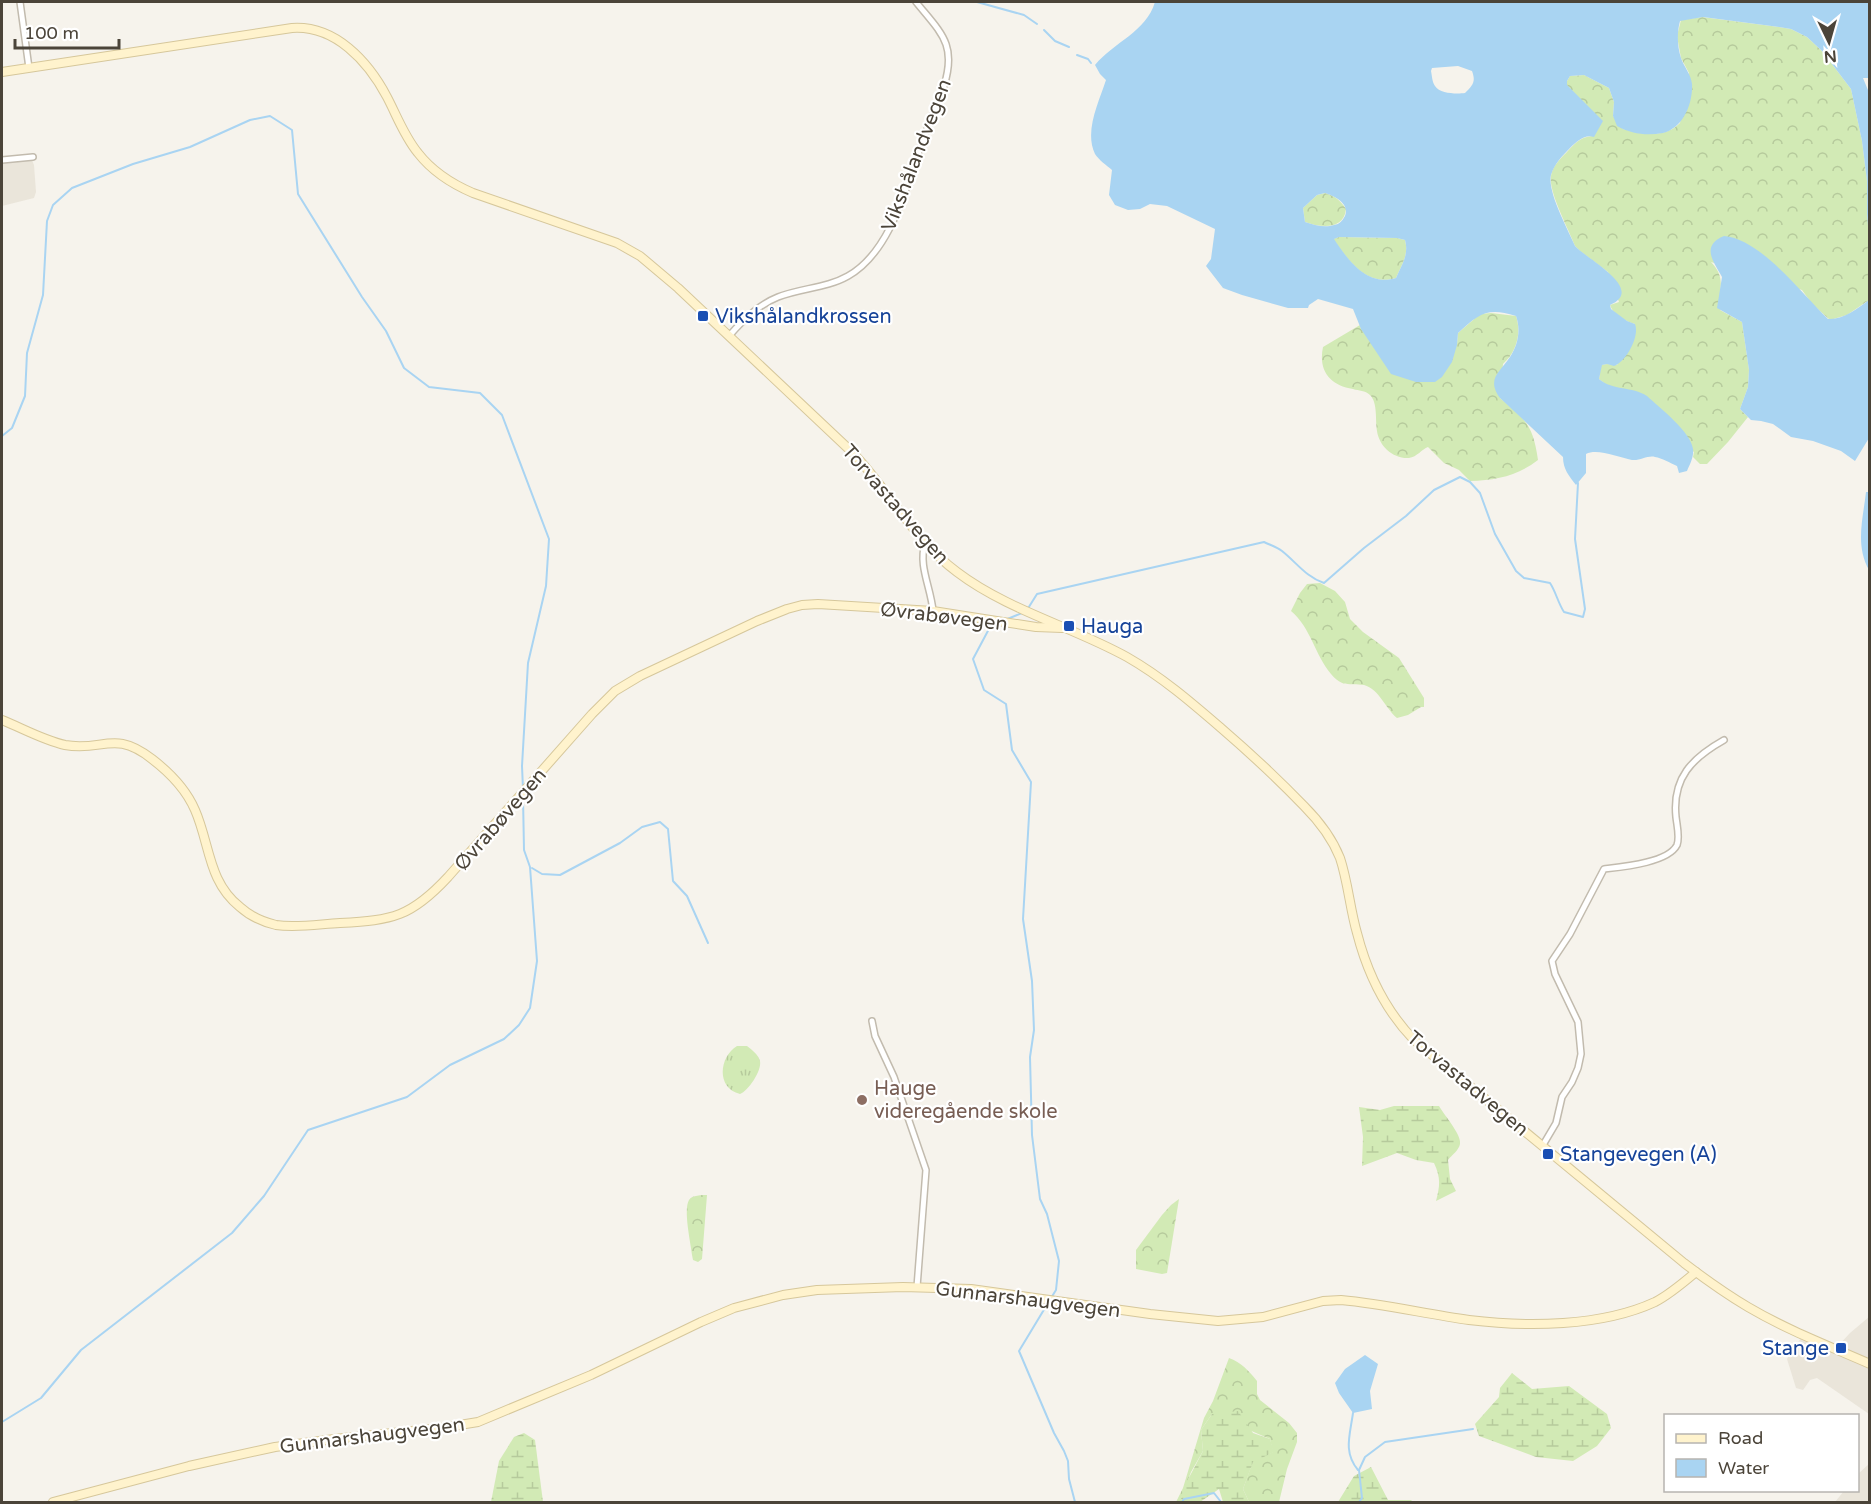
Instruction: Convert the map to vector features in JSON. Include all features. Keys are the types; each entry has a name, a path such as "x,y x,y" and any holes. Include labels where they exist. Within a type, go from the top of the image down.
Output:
{"main road":[{"name":"Torvastadvegen","path":"2,72 292,28 310,28 324,32 345,45 370,71 410,142 425,161 437,171 454,184 473,194 617,243 631,251 667,278 853,453 925,544 945,563 1000,598 1125,656 1159,678 1228,735 1306,808 1327,833 1338,855 1361,946 1377,986 1399,1023 1419,1044 1696,1272 1758,1312 1800,1334 1869,1364"},
{"name":"Øvrabøvegen","path":"2,720 66,745 123,743 139,749 152,759 180,785 193,805 200,821 211,864 221,888 237,906 254,917 275,924 291,926 380,920 409,911 435,892 611,695 630,681 665,663 757,621 796,606 818,604 933,611 1036,627 1064,627"},
{"name":"Gunnarshaugvegen","path":"53,1503 189,1466 275,1447 478,1422 591,1375 734,1308 773,1297 817,1290 917,1287 971,1289 1218,1321 1263,1317 1323,1301 1341,1300 1494,1323 1551,1323 1589,1320 1638,1308 1655,1301 1696,1272"}],"street":[{"path":"20,2 29,68"},
{"name":"Vikshålandvegen","path":"729,336 750,313 765,303 828,284 849,275 870,257 889,230 944,86 950,62 948,48 941,34 916,2"},
{"path":"2,160 33,157"},
{"path":"925,544 922,560 932,595 933,611"},
{"path":"1543,1145 1556,1123 1562,1097 1572,1082 1581,1054 1578,1022 1555,974 1552,961 1570,934 1604,869 1628,867 1649,861 1676,847 1678,840 1676,799 1682,776 1694,762 1724,740"},
{"path":"872,1021 875,1036 894,1077 926,1170 917,1287"}],"shaded area":[{"path":"31,158 34,165 36,192 34,198 2,206 2,161"},
{"path":"1869,1317 1869,1414 1817,1378 1810,1380 1803,1390 1796,1388 1787,1359 1803,1335 1838,1346"},
{"path":"1869,1464 1869,1502 1835,1502 1843,1492 1859,1492 1859,1473"}],"green space":[{"path":"1702,17 1791,29 1807,37 1822,51 1851,89 1862,141 1870,238 1869,300 1847,315 1830,320 1812,304 1802,290 1711,262 1721,280 1720,310 1742,322 1749,370 1748,387 1740,409 1748,417 1707,464 1700,464 1693,457 1694,452 1599,379 1601,365 1617,365 1635,324 1620,317 1612,309 1610,305 1619,302 1608,272 1575,246 1551,183 1552,173 1559,161 1578,142 1592,136 1567,85 1570,76 1584,75 1609,88 1614,102 1613,116 1623,129 1653,134 1674,128 1680,123 1689,73 1681,58 1677,36 1681,20"},
{"path":"1325,193 1337,199 1346,209 1341,221 1331,226 1305,222 1303,208 1317,195"},
{"path":"1339,237 1405,240 1403,264 1396,278 1376,279 1359,270 1333,239"},
{"path":"1480,314 1516,316 1517,342 1503,364 1500,398 1527,424 1534,439 1538,460 1514,473 1489,480 1470,481 1459,470 1444,463 1428,447 1409,458 1392,454 1378,437 1373,398 1364,391 1338,384 1324,370 1323,347 1360,325 1361,329 1457,344 1458,333"},
{"path":"1320,583 1335,591 1345,602 1350,619 1363,632 1399,658 1424,698 1424,707 1397,718 1369,687 1343,683 1335,679 1321,659 1303,625 1291,611 1307,584"},
{"path":"737,1046 747,1046 760,1061 754,1080 740,1094 727,1086 723,1072 726,1057"},
{"path":"1394,1106 1439,1106 1456,1130 1460,1140 1458,1148 1448,1160 1450,1179 1456,1191 1436,1201 1439,1182 1434,1163 1416,1160 1397,1153 1362,1166 1363,1137 1359,1107 1380,1110"},
{"path":"707,1195 702,1259 698,1262 693,1260 692,1255 687,1205 692,1197"},
{"path":"1179,1199 1167,1273 1136,1269 1136,1250 1162,1215"},
{"path":"1229,1358 1241,1364 1251,1374 1257,1381 1257,1394 1260,1400 1289,1423 1297,1433 1297,1442 1287,1469 1279,1502 1249,1502 1243,1489 1253,1461 1273,1452 1270,1439 1212,1414 1201,1430 1203,1451 1191,1472 1181,1499 1183,1502 1176,1502 1183,1488 1204,1418"},
{"path":"1512,1373 1532,1389 1569,1386 1607,1414 1611,1428 1597,1446 1573,1461 1536,1457 1479,1436 1475,1424 1499,1397 1500,1388"},
{"path":"1238,1411 1253,1433 1270,1439 1274,1452 1253,1462 1243,1489 1249,1502 1223,1502 1219,1489 1200,1502 1183,1502 1181,1499 1183,1489 1203,1451 1201,1430 1212,1414"},
{"path":"524,1433 535,1440 543,1502 491,1502 499,1461 514,1437"},
{"path":"1371,1467 1388,1500 1411,1500 1413,1502 1338,1502 1354,1476"}],"water":[{"path":"1155,2 1869,2 1869,78 1863,78 1870,95 1869,238 1867,181 1862,141 1851,89 1822,51 1807,37 1791,29 1703,17 1680,21 1679,49 1692,84 1691,99 1681,121 1663,133 1639,134 1617,126 1613,116 1614,102 1609,88 1584,75 1570,76 1567,85 1603,121 1594,137 1584,137 1559,160 1551,175 1552,191 1575,246 1618,282 1622,291 1620,298 1610,305 1611,309 1635,324 1636,329 1634,342 1627,354 1619,364 1602,365 1599,379 1604,383 1647,396 1681,428 1693,449 1692,460 1687,471 1679,473 1677,466 1658,458 1632,460 1602,452 1591,452 1586,454 1586,473 1576,485 1565,469 1563,457 1500,398 1494,386 1496,376 1510,357 1517,342 1516,316 1490,312 1478,317 1458,333 1452,362 1442,377 1435,382 1416,382 1391,374 1361,329 1353,309 1318,299 1308,308 1288,308 1223,288 1206,266 1211,259 1215,229 1167,206 1150,204 1140,209 1128,210 1115,205 1109,195 1112,170 1095,154 1092,145 1092,126 1106,80 1095,65 1137,29 1151,12","holes":["1458,66 1472,71 1474,81 1470,88 1465,93 1445,92 1437,89 1433,81 1432,68","1329,194 1344,204 1346,212 1341,222 1327,226 1305,222 1303,208 1317,195","1339,237 1405,240 1403,264 1396,278 1376,279 1359,270 1334,239"]},
{"path":"1724,236 1738,239 1766,257 1828,319 1844,316 1869,300 1869,438 1855,461 1841,451 1813,441 1791,437 1773,424 1751,420 1740,409 1748,387 1749,370 1742,322 1717,308 1722,277 1711,255 1712,245"},
{"path":"1866,492 1870,492 1869,570 1861,541"},
{"path":"1365,1355 1378,1364 1370,1391 1372,1409 1353,1413 1335,1383 1345,1369"}],"waterway":[{"path":"977,2 1024,15 1037,24"},
{"path":"1044,30 1055,41 1069,47"},
{"path":"1077,55 1088,59 1091,63"},
{"path":"2,436 12,428 25,396 27,353 43,295 47,221 53,205 72,188 133,164 190,147 250,120 270,116 292,130 298,194 362,297 386,331 404,368 429,387 480,393 502,415 549,539 546,586 528,663 522,766 523,789"},
{"path":"1027,610 1037,594 1264,542 1280,550 1306,573 1324,583 1434,490 1460,477 1470,482 1480,493 1495,534 1516,571 1524,578 1550,583 1564,612 1583,617 1585,609 1575,539 1578,483"},
{"path":"1005,620 1022,613"},
{"path":"997,624 990,627 973,659 984,690 1006,704 1012,750 1031,782 1023,919 1032,981 1034,1030 1030,1057 1032,1135 1040,1199 1047,1214 1059,1261 1056,1290 1051,1298"},
{"path":"2,1422 41,1398 81,1350 232,1233 264,1196 308,1130 407,1097 450,1065 504,1039 519,1025 530,1008 537,961 530,867 524,850 523,797"},
{"path":"532,868 542,874 560,875 620,843 642,827 660,822 668,829 673,881 687,896 708,943"},
{"path":"1048,1303 1019,1351 1068,1461 1069,1479 1075,1502"},
{"path":"1353,1413 1349,1450 1350,1457 1358,1470"},
{"path":"1359,1502 1362,1498 1359,1470 1365,1457 1385,1442 1473,1429"},
{"path":"1182,1502 1184,1499 1214,1493 1221,1502"}],"place":[{"name":"Vikshålandkrossen","path":"703,316"},
{"name":"Hauga","path":"1069,626"},
{"name":"Hauge videregående skole","path":"862,1100"},
{"name":"Stangevegen (A)","path":"1548,1154"},
{"name":"Stange","path":"1841,1348"}]}
